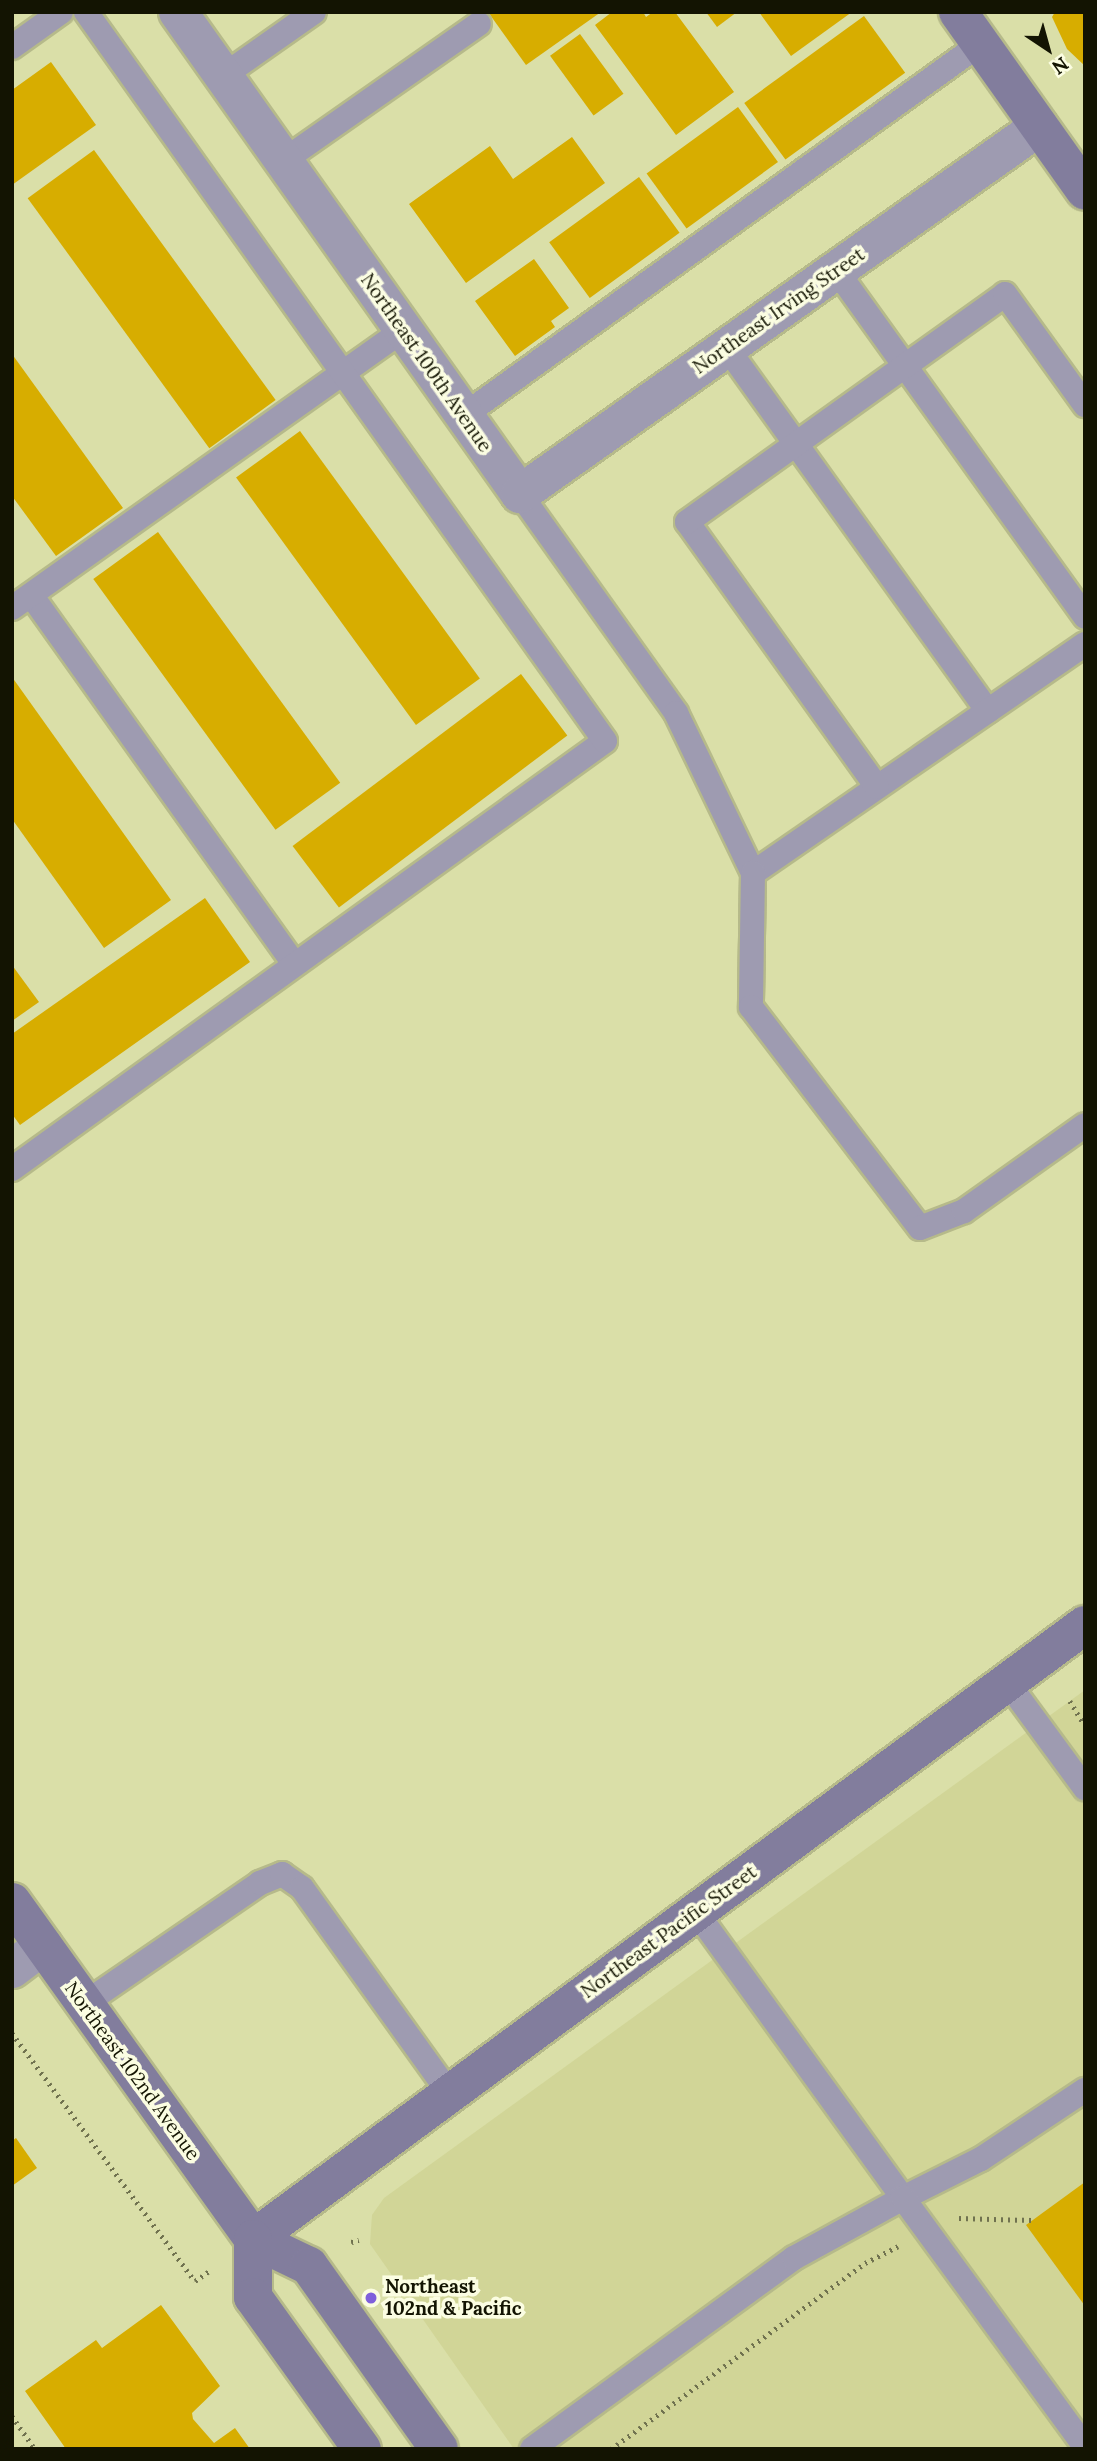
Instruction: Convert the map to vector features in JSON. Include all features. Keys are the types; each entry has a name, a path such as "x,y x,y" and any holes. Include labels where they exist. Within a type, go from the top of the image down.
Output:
{"street":[{"name":"Northeast 100th Avenue","path":"178,12 520,494"},
{"path":"958,12 1085,191"},
{"name":"Northeast Irving Street","path":"520,494 1040,127"},
{"name":"Northeast Pacific Street","path":"253,2239 1085,1625"},
{"name":"Northeast 102nd Avenue","path":"12,1902 253,2239 309,2266 437,2448"},
{"path":"12,1969 43,1946"},
{"path":"253,2239 253,2297 362,2449"}],"lane":[{"path":"12,47 61,12"},
{"path":"12,1169 605,741 86,12"},
{"path":"223,76 314,12"},
{"path":"284,161 479,24"},
{"path":"463,416 980,44"},
{"path":"836,270 1085,617"},
{"path":"877,787 687,522 1005,294 1085,405"},
{"path":"294,964 21,602 403,330"},
{"path":"727,348 988,711"},
{"name":"Northeast 100th Avenue","path":"520,494 676,713 753,873"},
{"path":"1085,644 753,873 751,1007 920,1228 964,1211 1085,1125"},
{"path":"1007,1682 1085,1788"},
{"path":"84,2004 260,1882 282,1874 302,1888 450,2094"},
{"path":"696,1912 1085,2447"},
{"path":"532,2449 794,2258 981,2159 1085,2090"}],"path":[{"path":"1070,1701 1085,1725"},
{"path":"12,2033 195,2281"},
{"path":"611,2449 865,2263 955,2218 1032,2220"},
{"path":"351,2242 359,2240"},
{"path":"12,2416 35,2449"}],"shaded area":[{"path":"1085,1690 1085,2449 514,2449 370,2244 372,2215 384,2198"}],"building":[{"path":"488,12 601,12 526,65"},
{"path":"612,12 643,12 646,17 653,12 675,12 734,92 676,135 595,25"},
{"path":"706,12 737,12 717,27"},
{"path":"759,12 852,12 791,56"},
{"path":"1055,12 1085,12 1085,66 1067,49 1052,17"},
{"path":"864,16 905,73 785,160 744,103"},
{"path":"580,34 623,94 594,116 550,56"},
{"path":"51,62 96,125 12,185 12,90"},
{"path":"738,107 778,162 687,228 647,173"},
{"path":"572,137 605,183 466,283 409,204 490,146 513,179"},
{"path":"94,150 276,400 209,448 28,198"},
{"path":"639,177 680,233 590,298 549,242"},
{"path":"534,259 569,308 551,321 555,327 515,356 475,301"},
{"path":"12,354 123,508 56,556 12,496"},
{"path":"300,431 480,679 416,725 236,477"},
{"path":"158,532 340,783 275,830 93,579"},
{"path":"521,674 567,735 339,908 293,846"},
{"path":"12,677 171,900 104,948 12,819"},
{"path":"205,898 250,962 20,1125 12,1114 12,1034"},
{"path":"12,965 39,1002 12,1021"},
{"path":"16,2138 37,2168 12,2186 12,2141"},
{"path":"1085,2182 1085,2306 1026,2225"},
{"path":"161,2305 220,2386 192,2413 193,2419 214,2443 235,2428 250,2449 66,2449 25,2391 96,2340 102,2348"}],"place":[{"name":"Northeast 102nd & Pacific","path":"371,2298"}]}
